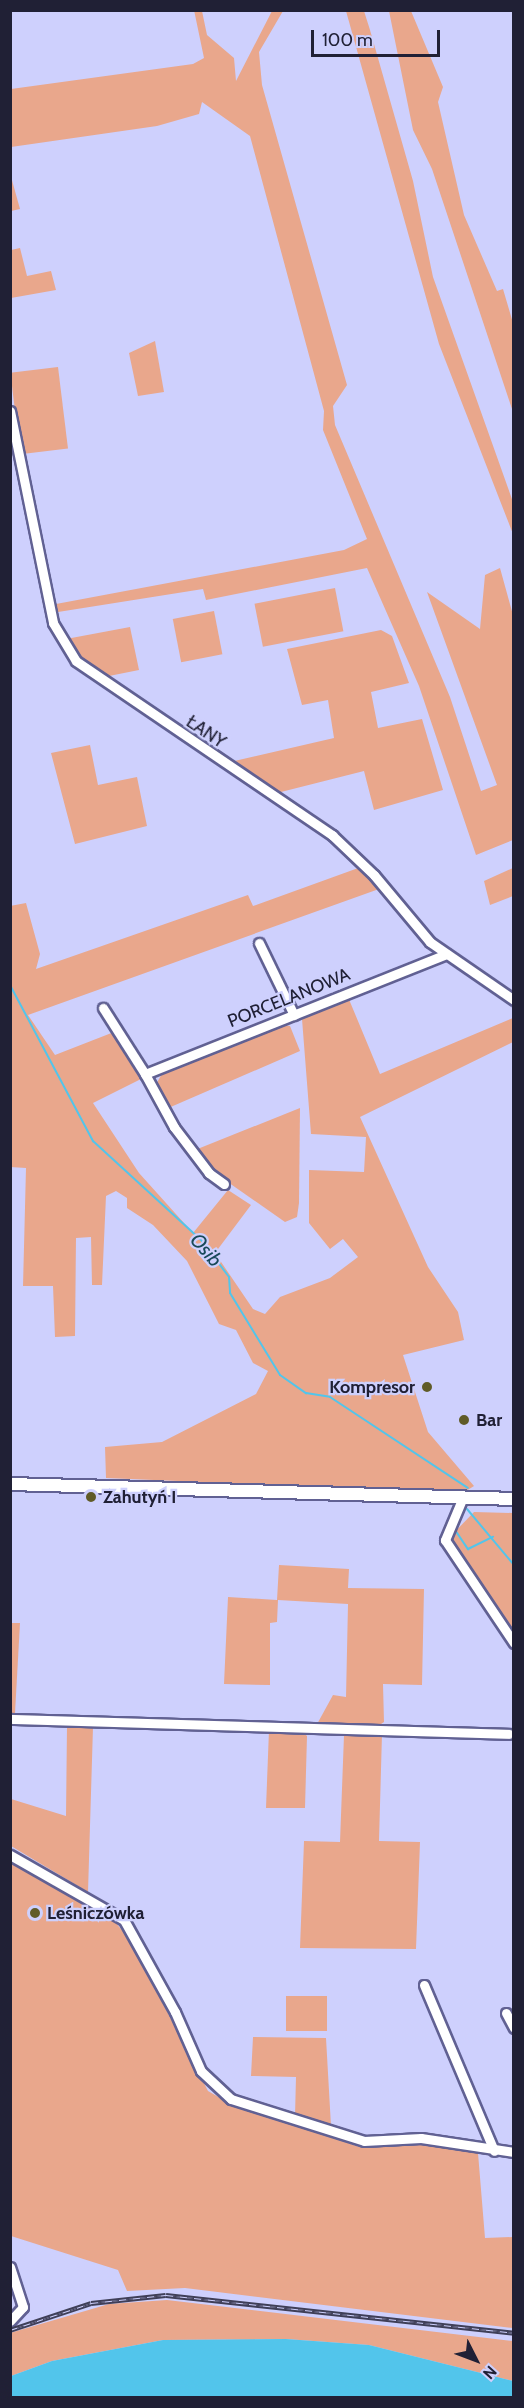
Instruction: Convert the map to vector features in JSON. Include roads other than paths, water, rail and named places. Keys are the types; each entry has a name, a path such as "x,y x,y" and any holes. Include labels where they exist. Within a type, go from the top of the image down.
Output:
{"main road":[{"path":"10,1484 513,1499"}],"street":[{"name":"ŁANY","path":"10,411 53,623 76,661 337,839 446,954 513,1000"},
{"path":"259,943 294,1015"},
{"name":"PORCELANOWA","path":"145,1074 446,954"},
{"path":"103,1008 145,1074 174,1127 209,1173 224,1184"},
{"path":"463,1497 445,1540 513,1643"},
{"path":"10,1719 509,1734"},
{"path":"10,1855 124,1920 175,2012 201,2071 217,2090 347,2138 421,2138 494,2151 513,2152"},
{"path":"424,1985 494,2151"},
{"path":"506,2013 513,2028"},
{"path":"10,2267 23,2307 10,2321"}],"water":[{"path":"286,2339 369,2345 513,2381 513,2397 11,2397 11,2376 52,2361 163,2340"}],"waterway":[{"name":"Osib","path":"10,985 93,1141 202,1241 229,1277 230,1293 280,1375 306,1393 330,1397 468,1488"},
{"name":"Osib","path":"467,1509 514,1565"},
{"path":"453,1527 468,1549 493,1537"}],"railway":[{"path":"10,2330 91,2303 166,2295 514,2333"}],"place":[{"name":"Kompresor","path":"427,1387"},
{"name":"Bar","path":"464,1420"},
{"name":"Zahutyń I","path":"91,1497"},
{"name":"Leśniczówka","path":"35,1913"}]}
